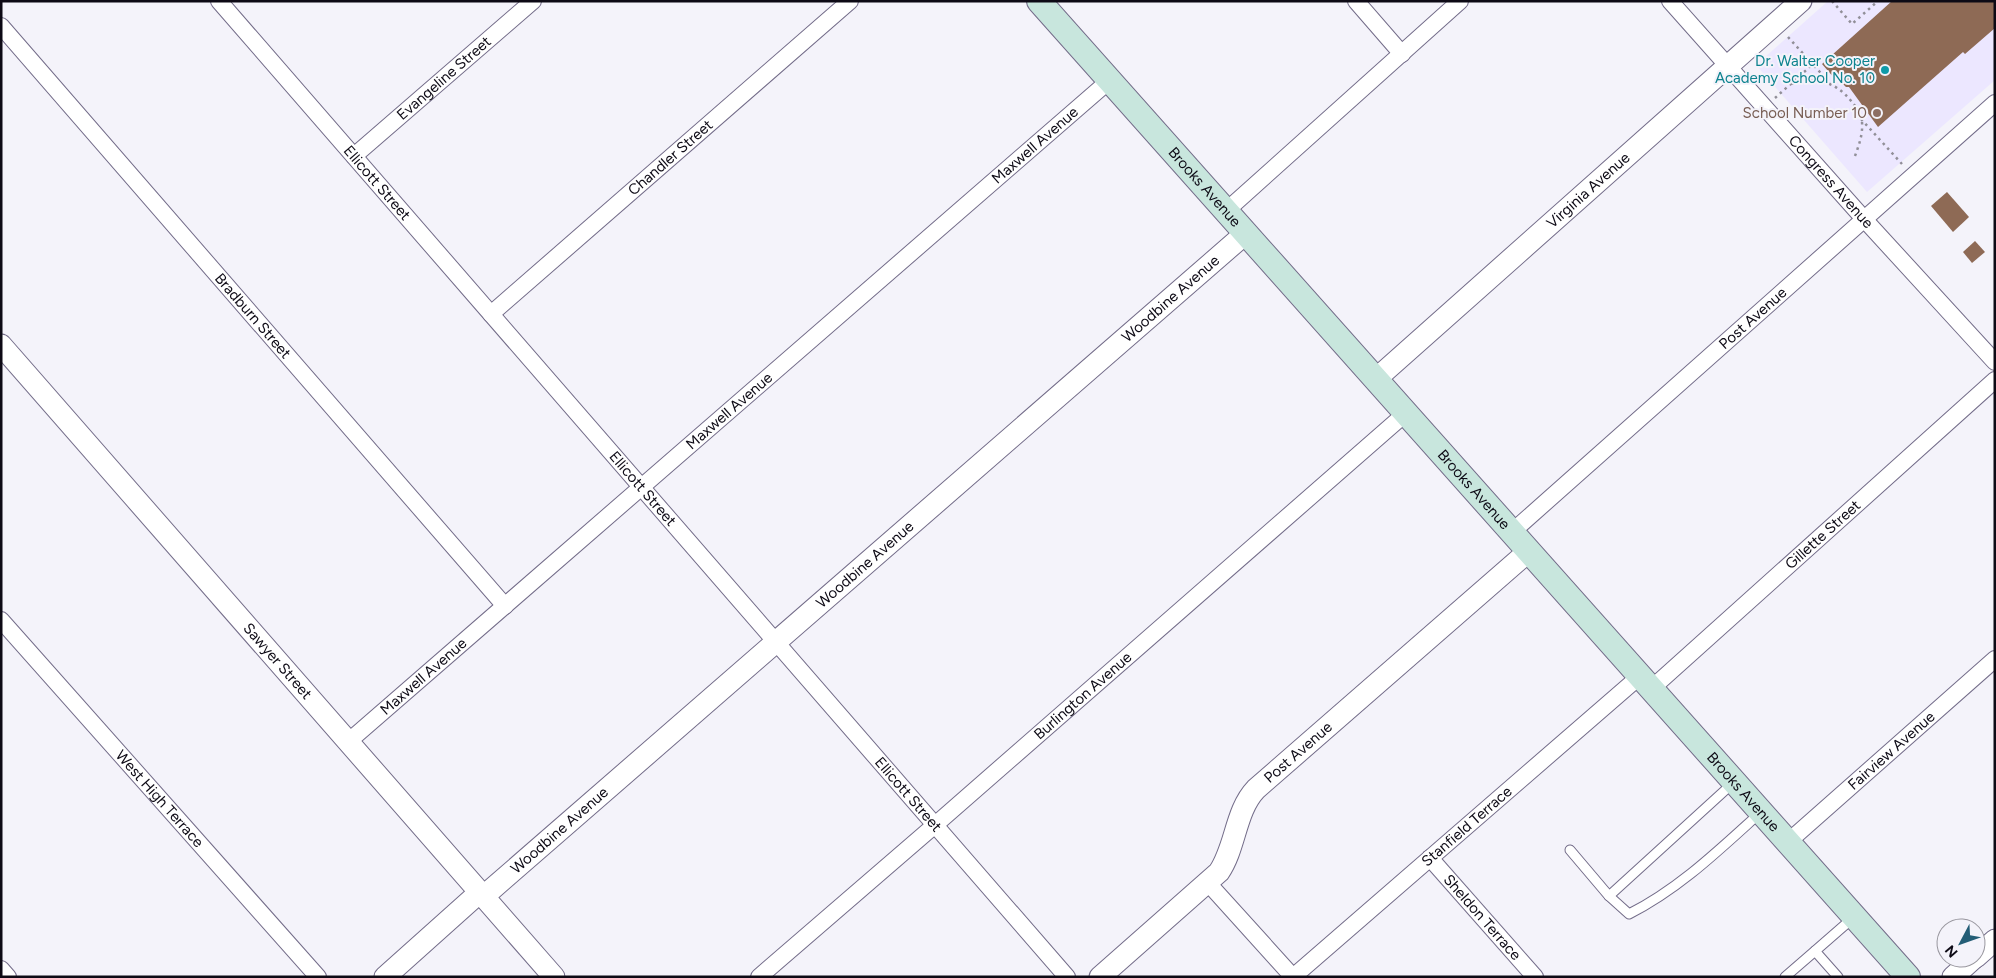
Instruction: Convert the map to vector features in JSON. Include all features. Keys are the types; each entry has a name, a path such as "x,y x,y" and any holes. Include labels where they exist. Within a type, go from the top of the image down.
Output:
{"main road":[{"name":"Brooks Avenue","path":"1039,1 1908,977"}],"street":[{"name":"Ellicott Street","path":"220,1 1068,977"},
{"name":"Evangeline Street","path":"354,156 533,1"},
{"name":"Chandler Street","path":"491,314 850,1"},
{"path":"1356,1 1402,54"},
{"path":"1226,211 1460,1"},
{"name":"Congress Avenue","path":"1670,1 1864,219 1995,362"},
{"name":"Virginia Avenue","path":"1376,379 1801,1"},
{"name":"Bradburn Street","path":"1,26 505,606"},
{"name":"Maxwell Avenue","path":"348,742 1110,80"},
{"name":"Post Avenue","path":"1512,532 1995,103"},
{"name":"Woodbine Avenue","path":"384,977 776,642 1246,234"},
{"name":"Sawyer Street","path":"1,345 554,977"},
{"name":"Gillette Street","path":"1645,682 1995,380"},
{"name":"Burlington Avenue","path":"759,977 1406,413"},
{"name":"Post Avenue","path":"1100,977 1208,883 1226,861 1245,804 1256,789 1529,551"},
{"name":"West High Terrace","path":"1,620 318,977"},
{"name":"Fairview Avenue","path":"1788,842 1995,660"},
{"name":"Stanfield Terrace","path":"1293,977 1430,858 1645,682"},
{"name":"Sheldon Terrace","path":"1430,858 1535,977"},
{"path":"1208,883 1293,977"},
{"path":"1953,977 1963,968"},
{"path":"1,969 8,977"}],"lane":[{"path":"1609,896 1734,782"},
{"path":"1570,850 1609,896 1629,914 1655,901 1705,862 1761,812"},
{"path":"1784,977 1854,917"},
{"path":"1815,951 1838,977"}],"path":[{"path":"1832,1 1852,24 1878,1"},
{"path":"1787,36 1830,83"},
{"path":"1773,100 1813,64"},
{"path":"1791,84 1806,80 1830,83 1840,88 1856,106 1860,118 1861,134 1855,156"},
{"path":"1860,118 1902,164"}],"shaded area":[{"name":"School Number 10","path":"1828,1 1995,1 1995,80 1867,192 1756,65"}],"building":[{"name":"Dr. Walter Cooper Academy School No. 10","path":"1892,1 1995,1 1995,28 1965,54 1963,52 1878,127 1849,87 1846,87 1836,77 1835,79 1822,64"},
{"path":"1947,192 1969,217 1953,232 1931,206"},
{"path":"1975,241 1985,252 1972,263 1963,252"}],"place":[{"name":"Dr. Walter Cooper Academy School No. 10","path":"1885,70"},
{"name":"School Number 10","path":"1877,113"}]}
